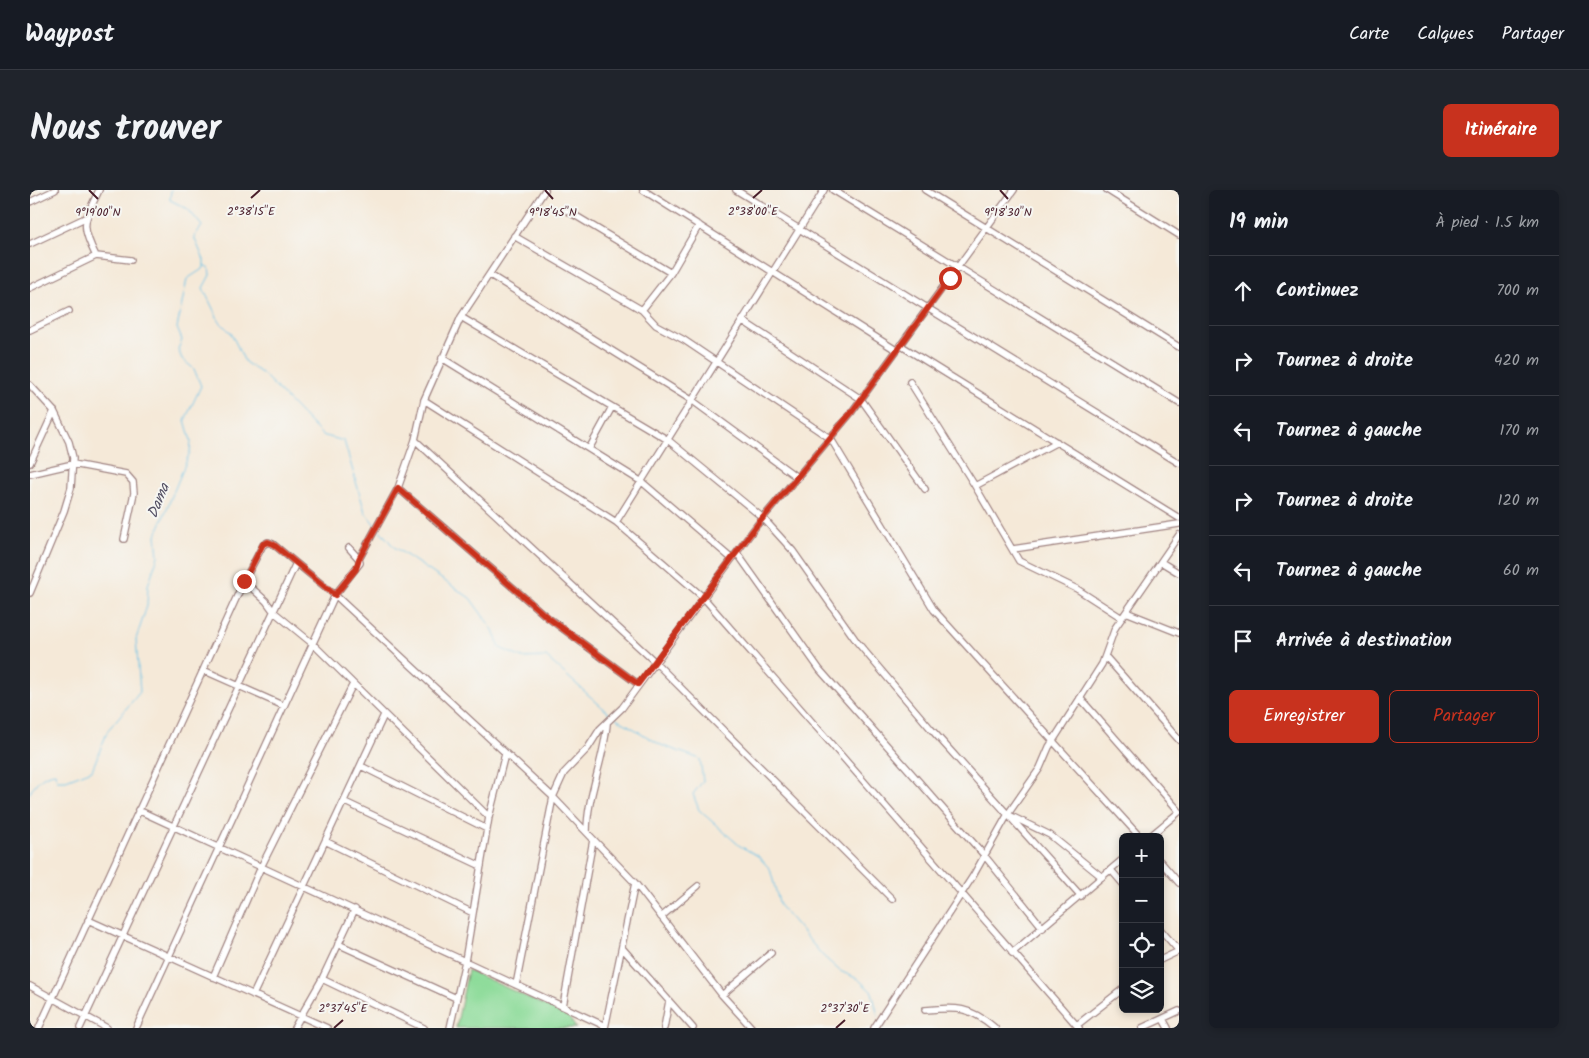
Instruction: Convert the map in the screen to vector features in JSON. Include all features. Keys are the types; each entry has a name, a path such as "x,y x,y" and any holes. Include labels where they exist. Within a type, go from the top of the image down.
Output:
{"street":[{"path":"30,202 55,190"},
{"path":"96,256 89,242 85,218 99,190"},
{"path":"136,1028 335,595 356,569 359,559 398,488 415,440 424,400 461,317 545,190"},
{"path":"643,190 774,273 1057,442 1179,518"},
{"path":"736,190 926,309 1179,463"},
{"path":"616,522 774,273 824,190"},
{"path":"833,190 957,268 1179,402"},
{"path":"926,190 1179,347"},
{"path":"516,985 553,797 564,773 588,748 600,729 622,708 654,661 763,518 831,439 1014,190"},
{"path":"1107,190 1179,235"},
{"path":"566,210 671,273"},
{"path":"30,244 85,218"},
{"path":"642,310 671,273 699,225"},
{"path":"514,236 642,310 656,325 717,362 831,439 934,610 1136,833"},
{"path":"30,288 96,256 131,260"},
{"path":"490,275 693,400 798,478"},
{"path":"30,330 68,311"},
{"path":"461,317 668,440 763,518 793,551 857,642 931,729 1081,896"},
{"path":"743,321 861,398 925,489"},
{"path":"442,358 642,482 732,559"},
{"path":"910,382 1020,561 1077,589 1122,618"},
{"path":"30,385 54,411 69,442 73,464 71,488 64,510 30,593"},
{"path":"424,400 616,522 703,597 1078,1027 1119,992"},
{"path":"589,449 612,407"},
{"path":"30,463 54,411"},
{"path":"415,440 654,661 892,899"},
{"path":"975,486 1057,442"},
{"path":"30,474 73,464 126,474 133,482 134,493 124,539"},
{"path":"398,488 547,617 638,684"},
{"path":"1013,549 1179,524"},
{"path":"874,1028 961,894 1008,814 1040,768 1052,741 1105,656 1115,628 1179,536"},
{"path":"39,1028 244,581 263,544 268,542 273,544 335,595 553,797 635,883 722,995 752,1028"},
{"path":"349,548 359,559"},
{"path":"737,553 820,670 984,854 1043,928"},
{"path":"1161,562 1179,573"},
{"path":"80,1028 296,563"},
{"path":"244,581 266,601 274,612 313,644 384,715 419,746 489,817"},
{"path":"1126,612 1179,633"},
{"path":"1105,656 1179,740"},
{"path":"203,670 284,706"},
{"path":"213,977 261,867 353,684"},
{"path":"1080,698 1179,811 1154,833"},
{"path":"253,996 304,886 327,842 384,715"},
{"path":"587,832 588,809 605,746 607,724"},
{"path":"450,1028 465,961 489,817 505,754"},
{"path":"361,766 487,829"},
{"path":"345,802 481,866"},
{"path":"138,810 172,828 355,909 605,1027 623,949 635,883"},
{"path":"1008,814 1045,832 1102,877"},
{"path":"563,1006 593,840"},
{"path":"327,842 473,913"},
{"path":"1012,953 1119,862"},
{"path":"1164,866 1179,883"},
{"path":"1110,870 1119,880"},
{"path":"661,917 698,886"},
{"path":"294,1028 322,979 355,909"},
{"path":"88,920 327,1028"},
{"path":"1164,934 1179,951 1164,958"},
{"path":"338,944 456,998"},
{"path":"623,949 694,1028"},
{"path":"722,995 771,953"},
{"path":"322,979 424,1028"},
{"path":"30,986 107,1028"},
{"path":"664,1028 669,1001"},
{"path":"925,1010 954,1007 968,1010 996,1028"},
{"path":"1142,1028 1179,1011"},
{"path":"1163,1019 1168,1028"}],"green space":[{"path":"468,970 568,1016 576,1028 456,1028"}],"waterway":[{"name":"Dama","path":"30,793 34,786 47,775 55,773 57,780 66,780 92,770 108,730 140,692 136,639 147,606 148,585 158,556 156,535 190,452 191,441 185,420 201,386 194,369 182,359 178,349 182,340 177,328 187,279 204,268 204,260 194,237 202,226 188,209 170,200 171,190"},
{"path":"204,265 209,268 210,275 203,288 219,321 231,333 245,362 263,374 322,435 344,441 365,512 375,525"},
{"path":"378,528 394,547 470,598 493,630 500,648 522,658 546,657 611,715"},
{"path":"616,718 661,745 700,759 703,781 693,794 699,810 740,846 758,856 770,869 780,906 823,956 840,971 858,979 872,992 878,1016"},
{"path":"880,1022 883,1028"}],"route":[{"path":"244,581 263,544 268,542 273,544 335,595 360,564 359,559 398,488 547,617 638,684 757,525 851,413 950,278"}]}
